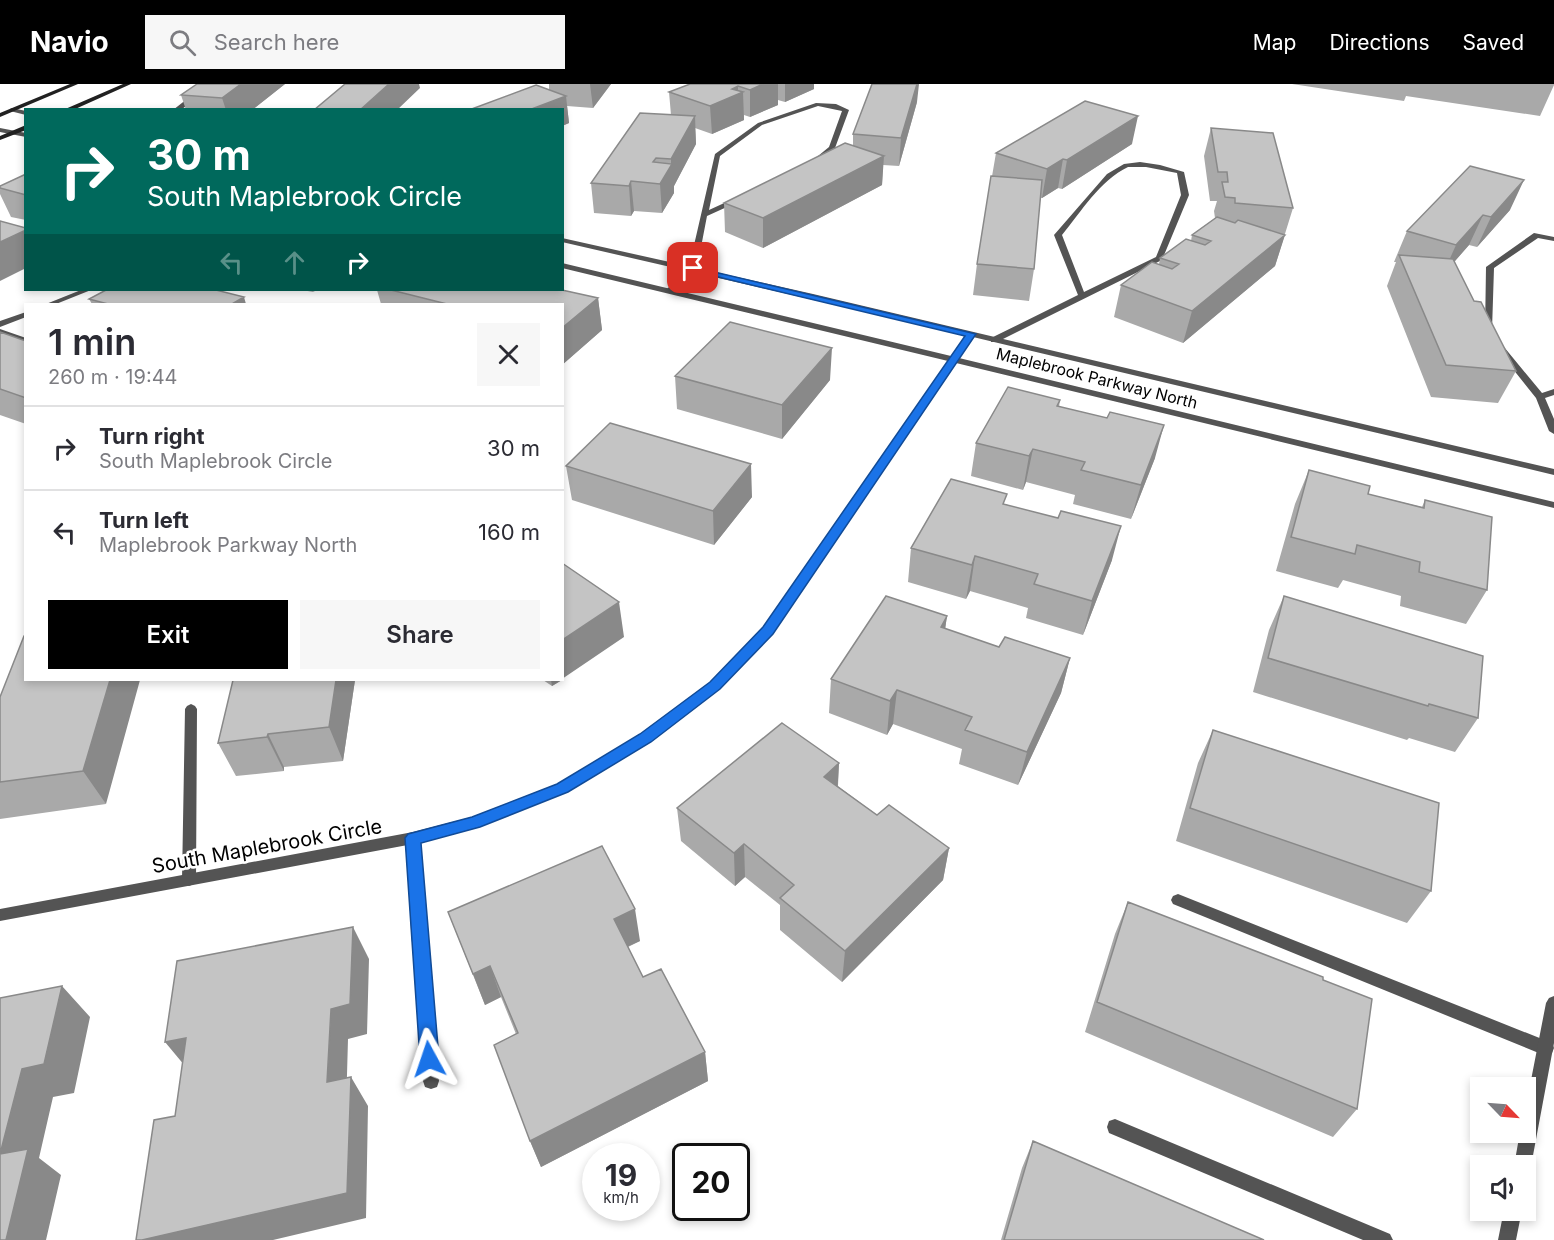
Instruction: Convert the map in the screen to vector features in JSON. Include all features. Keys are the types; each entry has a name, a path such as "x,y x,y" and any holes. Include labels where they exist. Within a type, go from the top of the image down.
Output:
{"main road":[{"path":"0,114 75,84"},
{"path":"71,108 128,84"},
{"path":"0,138 24,128"}],"street":[{"path":"179,108 210,84"},
{"path":"670,291 693,268 717,155 760,124 818,104 836,106 846,110 831,148 806,169"},
{"path":"12,110 24,113"},
{"path":"0,130 24,135"},
{"path":"994,340 1159,258 1185,195 1180,172 1155,165 1123,165 1104,180 1058,235 1082,296"},
{"path":"704,215 746,198"},
{"path":"1554,239 1537,235 1490,267 1488,332 1540,397 1554,430"},
{"name":"Maplebrook Parkway North","path":"564,240 693,268 1554,472"},
{"name":"Maplebrook Parkway North","path":"564,265 1554,505"},
{"path":"53,303 84,291"},
{"path":"0,324 24,315"},
{"path":"0,332 24,339"},
{"name":"South Maplebrook Circle","path":"0,915 413,838 474,822 562,788 646,738 715,685 768,630 971,334"},
{"path":"1540,397 1554,392"},
{"path":"189,880 191,709"},
{"path":"413,838 418,930 431,1081"},
{"path":"1178,900 1546,1048"},
{"path":"1524,1155 1554,1004"},
{"path":"1115,1128 1384,1240"},
{"path":"1507,1240 1511,1221"}],"building":[{"path":"197,84 241,84 222,98 181,95"},
{"path":"345,84 389,84 362,108 316,108"},
{"path":"690,84 763,84 750,90 738,86 732,89 743,92 710,106 669,92"},
{"path":"872,84 917,84 901,138 853,134"},
{"path":"536,85 566,96 534,108 474,108"},
{"path":"1085,101 1138,116 1067,160 1063,159 1047,169 996,153"},
{"path":"640,113 695,116 671,159 656,158 653,162 672,164 660,184 631,181 629,186 591,183"},
{"path":"1211,128 1273,133 1293,208 1235,203 1235,198 1225,197 1222,182 1228,182 1227,172 1218,172"},
{"path":"845,143 884,156 763,218 724,203"},
{"path":"1470,166 1524,180 1491,217 1483,215 1456,245 1407,231"},
{"path":"24,175 24,194 0,188"},
{"path":"991,176 1042,180 1034,269 977,264"},
{"path":"1217,217 1235,223 1238,220 1285,235 1192,311 1121,285 1152,262 1172,269 1179,264 1160,258 1186,239 1205,245 1211,241 1192,235"},
{"path":"0,221 24,227 24,231 0,242"},
{"path":"1399,255 1453,259 1474,301 1481,302 1516,371 1446,365"},
{"path":"564,290 598,298 564,326 564,303 443,303 395,291"},
{"path":"104,291 220,291 244,297 234,303 104,303 89,299"},
{"path":"730,322 832,348 782,405 675,376"},
{"path":"0,332 24,340 24,397 0,389"},
{"path":"1008,387 1060,400 1057,406 1107,418 1110,412 1164,425 1141,485 1081,470 1085,462 1033,449 1029,456 976,443"},
{"path":"610,423 751,464 713,511 566,466"},
{"path":"1309,470 1370,486 1368,494 1424,508 1425,500 1492,517 1487,590 1419,572 1420,562 1357,545 1355,554 1291,537"},
{"path":"951,479 1007,494 1003,504 1058,518 1061,511 1121,526 1092,601 1034,584 1038,574 975,556 972,565 911,548"},
{"path":"564,564 619,602 564,639"},
{"path":"886,596 947,616 941,627 999,647 1005,637 1070,658 1027,752 965,730 972,717 897,690 890,701 831,679"},
{"path":"1284,596 1483,656 1478,718 1429,704 1428,706 1268,658"},
{"path":"24,636 24,681 110,681 83,771 0,782 0,697"},
{"path":"233,681 336,681 329,727 218,743"},
{"path":"782,723 839,763 824,777 877,815 889,805 949,848 845,951 780,898 794,885 744,844 734,853 677,808"},
{"path":"1213,730 1439,803 1431,891 1190,808"},
{"path":"602,846 635,909 614,919 643,977 661,969 705,1052 530,1141 494,1045 518,1033 490,966 473,974 448,912"},
{"path":"1128,902 1323,977 1323,980 1372,999 1357,1109 1097,1002"},
{"path":"353,927 350,1004 331,1009 327,1082 351,1077 347,1193 136,1240 154,1120 175,1116 186,1038 165,1042 177,961"},
{"path":"62,986 44,1064 22,1069 0,1154 0,998"},
{"path":"1033,1141 1264,1240 1004,1240"},
{"path":"28,1149 6,1240 0,1240 0,1154"}],"route":[{"path":"429,1059 413,838 474,822 562,788 646,738 715,685 768,630 971,334 693,268"}]}
